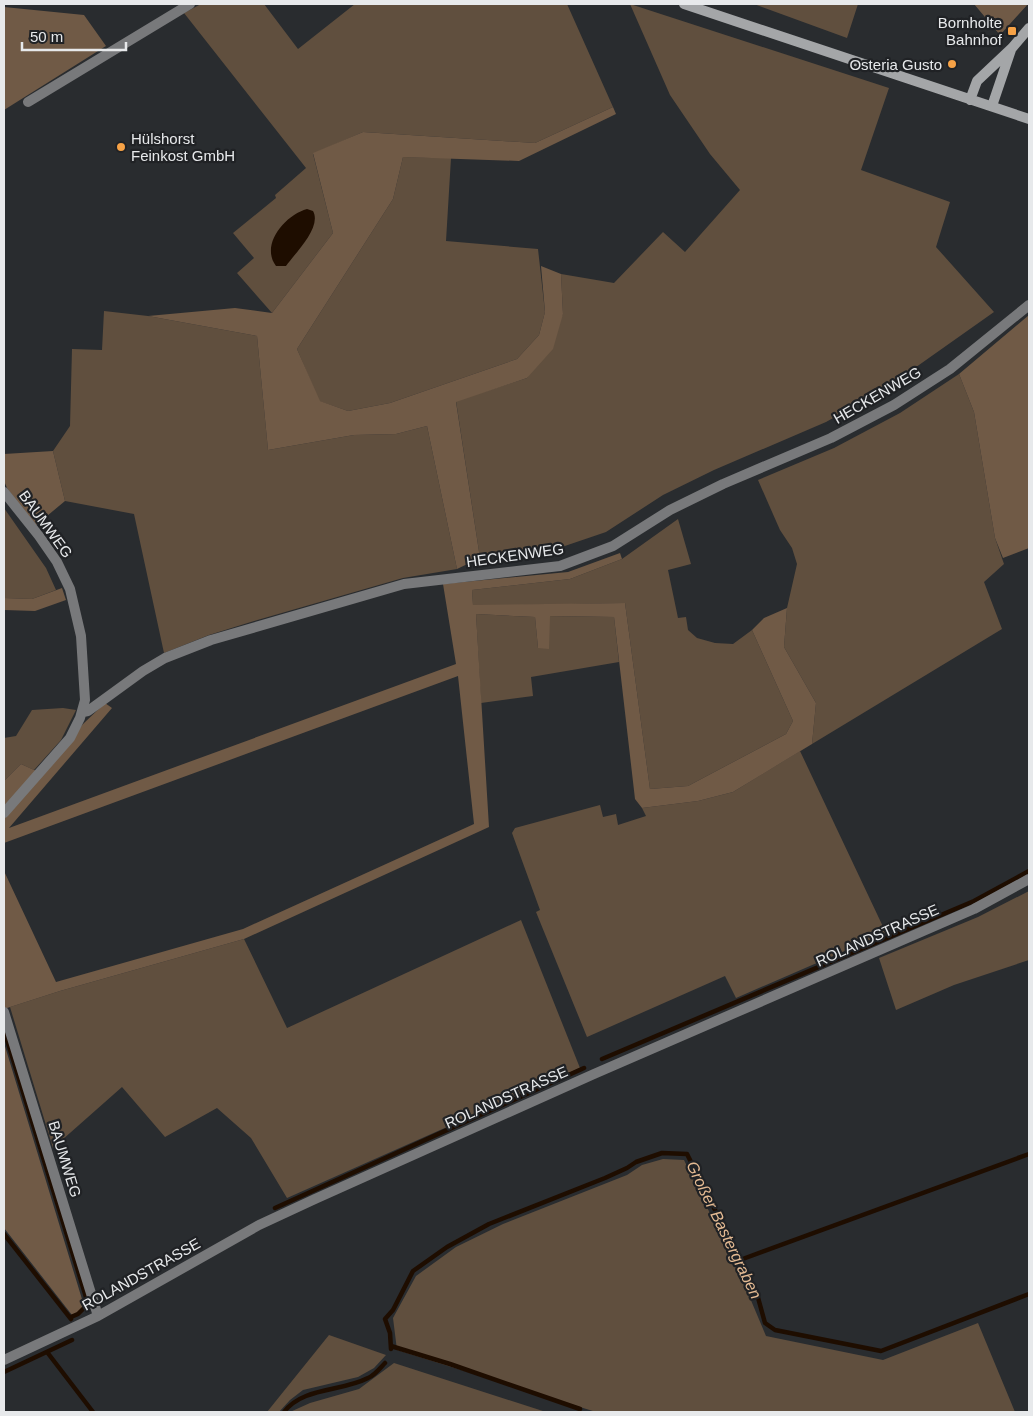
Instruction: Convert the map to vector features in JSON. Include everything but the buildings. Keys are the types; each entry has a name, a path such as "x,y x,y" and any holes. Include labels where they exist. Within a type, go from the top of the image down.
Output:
{"main road":[{"path":"684,4 1029,119"},
{"path":"970,100 977,81 1012,48 1029,28"},
{"path":"992,106 1012,48"}],"street":[{"path":"28,102 190,4"},
{"name":"HECKENWEG","path":"82,712 88,711 142,670 165,658 211,640 404,584 560,566 614,546 670,510 723,484 831,438 894,405 950,369 1029,305"},
{"name":"BAUMWEG","path":"4,492 57,562 70,589 82,636 85,700 82,712 70,738 4,813"},
{"name":"ROLANDSTRASSE","path":"4,1360 98,1316 260,1225 315,1199 594,1074 974,909 1029,879"},
{"name":"BAUMWEG","path":"4,1012 98,1316"}],"shaded area":[{"path":"201,4 264,4 298,49 355,4 567,4 613,107 535,143 363,132 313,154 333,233 272,313 237,273 254,258 233,233 276,198 275,195 306,168 184,13"},
{"path":"630,4 889,88 861,170 950,202 936,247 994,312 885,389 826,422 714,470 663,495 606,532 556,549 480,558 456,401 527,378 563,314 561,274 614,283 663,232 685,252 740,190 710,154 670,95"},
{"path":"754,4 858,4 847,38"},
{"path":"974,4 1028,4 1000,35"},
{"path":"4,7 84,15 106,46 4,110"},
{"path":"613,107 616,114 519,161 403,157 393,199 297,349 320,401 348,411 390,403 517,359 539,335 545,312 541,266 561,274 563,314 553,349 527,378 456,402 480,558 457,569 427,426 396,434 354,435 268,450 257,336 148,316 235,308 272,313 333,233 313,153 363,132 535,143"},
{"path":"403,157 451,158 446,241 538,249 545,312 539,335 517,359 390,403 348,411 319,401 297,349 393,199"},
{"path":"307,209 313,211 315,217 311,232 286,266 276,266 272,258 271,249 277,232 291,217"},
{"path":"104,311 148,316 257,336 268,450 354,435 396,434 427,426 457,569 403,578 209,635 164,653 134,514 65,501 53,451 70,426 72,349 102,350"},
{"path":"1029,315 1029,548 1003,558 995,538 974,412 959,374"},
{"path":"959,374 974,412 995,538 1004,564 984,582 1002,629 812,744 816,703 784,647 787,608 797,564 792,548 780,530 758,480 834,448 900,413"},
{"path":"53,451 65,501 35,526 7,488 4,481 4,454"},
{"path":"4,508 46,568 56,590 32,599 4,598"},
{"path":"678,519 691,564 668,570 678,618 686,617 688,630 697,638 715,643 733,644 752,630 793,721 786,734 688,786 650,789 625,603 473,606 472,590 570,579 622,559"},
{"path":"620,553 622,559 570,579 472,590 473,605 625,603 650,789 688,786 786,734 793,721 752,630 764,618 787,608 784,647 816,703 812,744 733,792 698,801 642,808 635,799 614,617 550,616 549,649 538,648 535,617 476,614 489,827 244,939 60,991 4,1009 4,871 56,982 243,929 474,824 458,676 4,843 4,781 21,764 43,774 83,724 105,703 112,708 9,828 456,664 443,584 568,572"},
{"path":"62,588 66,600 35,611 4,610 4,598 32,599"},
{"path":"476,614 535,617 538,648 549,648 549,616 614,617 619,662 531,677 533,696 481,703"},
{"path":"63,708 76,710 61,740 34,770 21,764 4,781 4,738 16,736 32,710"},
{"path":"800,751 886,933 736,998 725,976 587,1037 536,912 540,910 512,833 515,828 600,805 603,817 616,814 618,825 646,816 642,808 698,801 733,792"},
{"path":"1029,891 1029,960 954,985 896,1010 879,958 978,917"},
{"path":"521,920 580,1068 287,1198 251,1138 217,1108 165,1137 122,1087 53,1148 10,1007 244,939 287,1028"},
{"path":"4,1043 85,1309 72,1315 4,1228"},
{"path":"663,1159 684,1160 742,1279 766,1336 883,1360 978,1323 1015,1412 596,1412 397,1350 393,1318 416,1276 456,1247 503,1224 627,1175 642,1165"},
{"path":"329,1335 386,1355 374,1368 358,1377 303,1390 279,1412 267,1412"},
{"path":"394,1363 546,1412 290,1412 310,1403 359,1389"}],"waterway":[{"path":"602,1059 974,901 1029,871"},
{"path":"4,1030 86,1297 86,1306 78,1314 71,1317"},
{"path":"275,1208 584,1068"},
{"name":"Großer Bastergraben","path":"391,1349 390,1333 385,1319 393,1310 413,1271 447,1247 489,1224 605,1178 636,1162 662,1153 687,1154 757,1294 765,1323 775,1330 881,1351 1029,1294"},
{"path":"740,1260 1029,1154"},
{"path":"4,1234 71,1319"},
{"path":"4,1372 72,1340"},
{"path":"391,1346 450,1364 580,1409"},
{"path":"47,1352 93,1412"},
{"name":"Großer Bastergraben","path":"284,1412 301,1398 368,1378 385,1363"}],"place":[{"name":"Bornholte Bahnhof","path":"1012,31"},
{"name":"Osteria Gusto","path":"952,64"},
{"name":"Hülshorst Feinkost GmbH","path":"121,147"}]}
